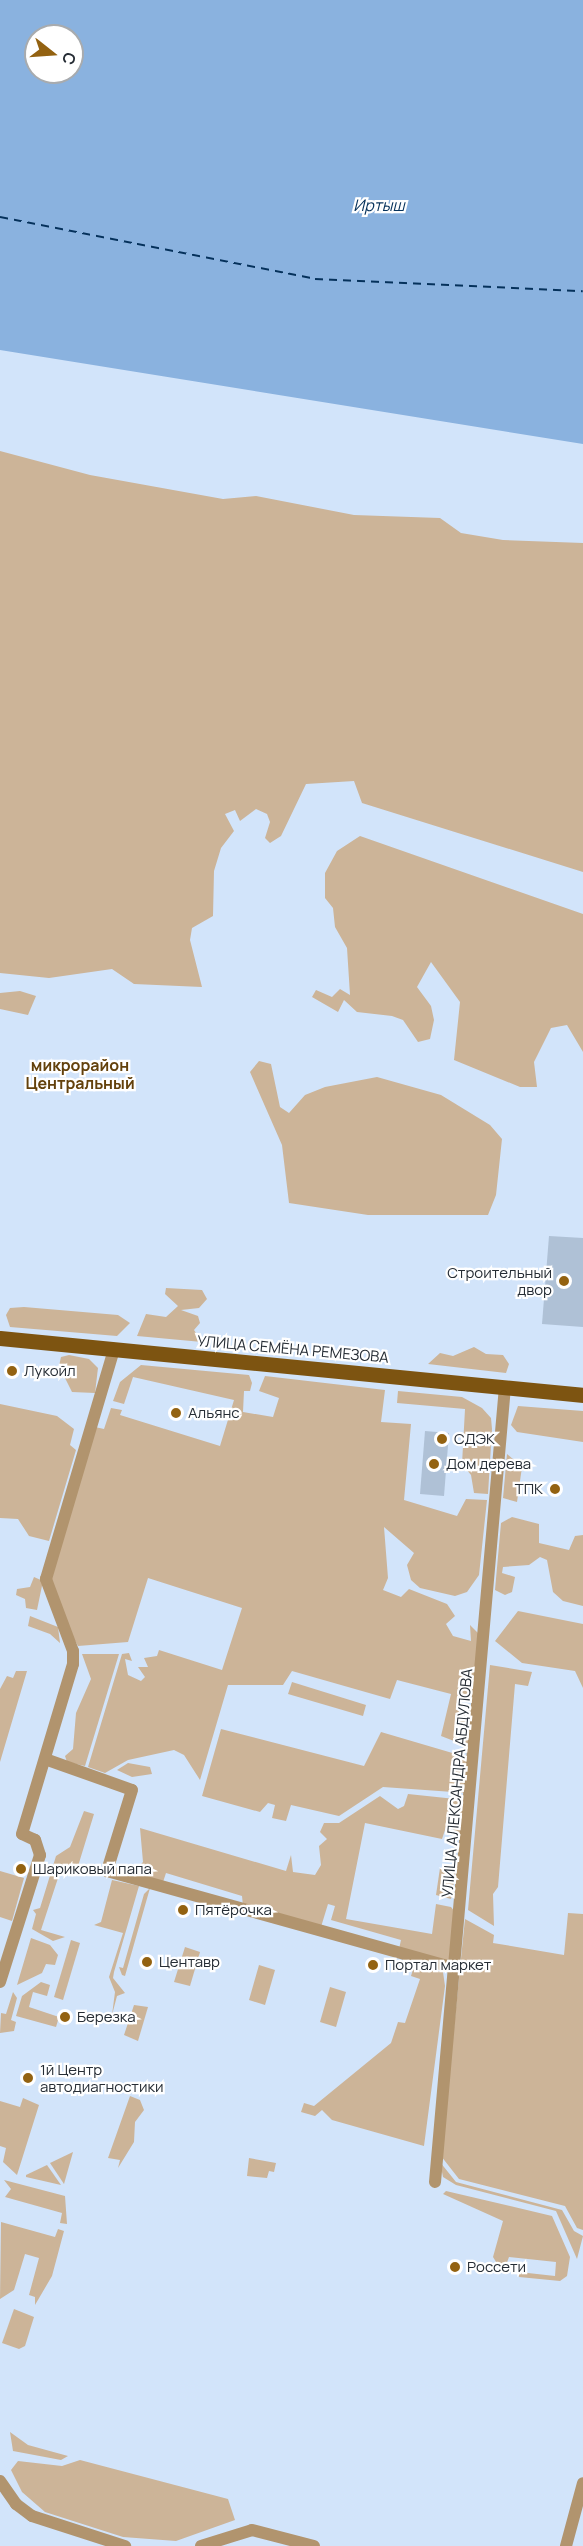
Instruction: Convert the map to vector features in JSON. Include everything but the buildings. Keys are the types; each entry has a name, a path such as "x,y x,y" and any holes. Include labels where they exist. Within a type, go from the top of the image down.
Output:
{"main road":[{"name":"УЛИЦА СЕМЁНА РЕМЕЗОВА","path":"0,1338 583,1395"}],"street":[{"path":"0,1982 39,1860 38,1845 22,1834 74,1658 46,1579 114,1349"},
{"name":"УЛИЦА АЛЕКСАНДРА АБДУЛОВА","path":"435,2182 505,1387"},
{"path":"45,1758 132,1790 107,1871 454,1968"},
{"path":"0,2481 16,2504 32,2516 125,2546"},
{"path":"566,2546 583,2483"},
{"path":"201,2546 252,2530 314,2546"}],"shaded area":[{"path":"0,451 90,475 223,499 256,496 354,515 440,518 461,533 503,540 583,543 583,872 362,803 354,781 306,784 281,836 270,843 265,838 270,822 267,814 256,809 240,821 235,810 225,814 234,831 221,848 214,871 213,916 192,928 190,940 202,987 134,984 112,969 49,978 0,973"},
{"path":"360,836 583,914 583,1052 567,1025 551,1028 534,1062 537,1087 520,1087 454,1060 460,1002 431,962 417,987 431,1006 434,1020 430,1039 418,1042 403,1020 392,1016 357,1012 344,1000 338,1012 312,997 316,990 332,997 340,989 350,995 347,948 335,927 333,908 325,898 325,873 337,851"},
{"path":"20,991 36,996 28,1015 0,1009 0,993"},
{"path":"259,1061 271,1064 280,1107 289,1113 305,1095 325,1087 377,1077 441,1095 490,1125 502,1139 496,1195 488,1215 368,1215 289,1203 282,1145 250,1072"},
{"path":"166,1288 202,1290 207,1299 199,1308 181,1310 198,1316 200,1323 194,1330 202,1342 137,1336 146,1314 166,1317 178,1306 165,1294"},
{"path":"24,1307 118,1315 130,1323 117,1336 10,1327 6,1315 10,1308"},
{"path":"474,1347 486,1354 503,1355 509,1364 506,1373 428,1364 440,1353 453,1356"},
{"path":"69,1355 89,1359 98,1368 95,1393 72,1392 59,1366 61,1357"},
{"path":"141,1365 249,1375 252,1383 250,1391 244,1391 243,1412 273,1417 279,1398 259,1391 265,1376 385,1390 381,1422 411,1424 404,1500 457,1516 466,1499 487,1500 479,1575 467,1592 455,1596 420,1588 411,1580 407,1565 414,1553 384,1527 388,1578 383,1590 401,1597 409,1589 447,1604 455,1616 446,1624 453,1636 471,1641 470,1625 480,1635 474,1696 466,1695 456,1707 461,1714 472,1708 473,1740 467,1746 441,1736 451,1694 397,1680 390,1699 292,1671 283,1685 228,1685 200,1780 184,1755 174,1750 128,1760 105,1773 88,1767 122,1654 129,1653 132,1661 125,1659 128,1675 141,1681 145,1677 138,1667 148,1667 144,1658 157,1656 159,1650 222,1670 242,1608 148,1578 128,1642 78,1646 60,1614 49,1579 95,1427 104,1429 111,1408 122,1410 120,1415 220,1446 234,1400 133,1377 124,1404 113,1401 120,1382"},
{"path":"398,1391 462,1397 482,1408 491,1418 488,1494 474,1493 471,1475 462,1464 465,1409 397,1403"},
{"path":"0,1404 57,1416 74,1429 70,1445 76,1450 49,1541 29,1536 18,1519 0,1518"},
{"path":"518,1406 583,1411 583,1442 517,1432 511,1425"},
{"path":"507,1454 522,1467 517,1502 503,1498"},
{"path":"512,1517 539,1524 539,1543 569,1550 575,1536 583,1535 583,1606 563,1601 553,1592 547,1560 540,1557 529,1565 503,1567 502,1573 515,1577 512,1592 505,1595 495,1590 501,1523"},
{"path":"34,1577 43,1581 37,1610 26,1608 25,1599 16,1595 17,1589 30,1587"},
{"path":"518,1611 583,1624 583,1688 575,1671 522,1663 495,1641"},
{"path":"30,1616 58,1627 60,1643 50,1634 28,1626"},
{"path":"82,1654 119,1654 85,1766 67,1762 65,1756 73,1749 76,1713 91,1679"},
{"path":"490,1665 532,1672 528,1686 515,1684 498,1887 493,1894 494,1926 468,1910"},
{"path":"16,1671 27,1671 0,1762 0,1689 7,1676 13,1678"},
{"path":"292,1682 366,1705 363,1716 288,1694"},
{"path":"221,1729 364,1766 381,1732 466,1757 467,1793 383,1787 339,1816 291,1805 286,1821 272,1818 275,1805 268,1803 260,1812 202,1796"},
{"path":"128,1763 150,1767 152,1774 132,1777 117,1770"},
{"path":"408,1794 465,1800 461,1837 454,1836 453,1828 446,1827 442,1839 365,1823 346,1919 432,1934 436,1904 451,1907 455,1912 451,1959 444,1964 399,1949 401,1940 331,1920 335,1906 328,1904 321,1927 243,1906 242,1896 166,1873 163,1882 132,1874 143,1862 140,1828 286,1871 291,1855 293,1872 315,1875 321,1865 319,1846 327,1839 320,1832 324,1823 339,1823 380,1796 398,1809 404,1806"},
{"path":"84,1811 94,1814 75,1876 60,1872 41,1930 65,1937 53,1941 32,1929 36,1914 33,1910 40,1908 56,1856 70,1847"},
{"path":"440,1868 456,1870 451,1899 436,1895"},
{"path":"0,1871 24,1878 12,1921 0,1917"},
{"path":"112,1880 139,1886 113,1978 125,1993 117,1996 112,2015 115,1992 109,1977 123,1933 94,1925 101,1922"},
{"path":"150,1888 125,1976 122,1975 119,1967 123,1968 144,1894"},
{"path":"568,1913 583,1914 583,2230 577,2228 565,2206 459,2179 441,2156 465,1919 494,1935 493,1943 564,1955"},
{"path":"31,1938 50,1945 58,1955 55,1965 46,1964 42,1973 17,1985"},
{"path":"71,1940 80,1943 63,2000 54,1997"},
{"path":"185,1947 200,1952 190,1986 174,1982"},
{"path":"259,1965 275,1970 265,2005 249,2000"},
{"path":"414,1966 443,1972 445,1986 424,2146 332,2120 322,2110 315,2116 301,2112 304,2103 314,2106 391,2043 398,2022 405,2023 420,1979 411,1976"},
{"path":"41,1982 50,1985 47,1996 33,1992 29,2007 59,2017 56,2027 16,2016 22,1996"},
{"path":"330,1987 346,1992 336,2027 320,2022"},
{"path":"13,1992 17,1998 11,2020 16,2022 14,2031 0,2033 1,2013 6,2014"},
{"path":"134,2005 148,2007 138,2041 124,2035"},
{"path":"130,2096 140,2100 144,2110 135,2122 134,2142 118,2168 120,2160 108,2158"},
{"path":"23,2098 39,2105 17,2175 3,2162 6,2148 0,2146 0,2101 20,2107"},
{"path":"73,2152 64,2184 50,2163"},
{"path":"249,2158 276,2163 274,2172 269,2171 267,2178 247,2176"},
{"path":"440,2162 456,2182 562,2210 574,2231 583,2236 577,2259 556,2211 456,2185 443,2177"},
{"path":"47,2165 61,2185 26,2177"},
{"path":"4,2180 65,2196 67,2224 60,2223 62,2213 5,2197 11,2189"},
{"path":"446,2191 552,2216 570,2257 567,2276 560,2281 519,2277 519,2272 555,2276 556,2262 509,2257 503,2273 493,2257 503,2221 443,2194"},
{"path":"1,2222 55,2237 58,2229 64,2231 52,2276 35,2305 35,2297 29,2295 39,2258 25,2254 14,2290 0,2299"},
{"path":"14,2309 34,2317 25,2346 19,2349 2,2343"},
{"path":"10,2432 28,2445 68,2456 61,2460 13,2451"},
{"path":"80,2460 228,2499 235,2520 176,2541 123,2537 45,2512 22,2492 11,2470 18,2461 62,2466"}],"water":[{"name":"Иртыш","path":"0,0 583,0 583,444 0,350"}],"ferry route":[{"path":"0,217 315,279 583,291"}],"place":[{"name":"Строительный двор","path":"564,1281"},
{"name":"Лукойл","path":"12,1371"},
{"name":"Альянс","path":"176,1413"},
{"name":"СДЭК","path":"442,1439"},
{"name":"Дом дерева","path":"434,1464"},
{"name":"ТПК","path":"555,1489"},
{"name":"Шариковый папа","path":"21,1869"},
{"name":"Пятёрочка","path":"183,1910"},
{"name":"Центавр","path":"147,1962"},
{"name":"Портал маркет","path":"373,1965"},
{"name":"Березка","path":"65,2017"},
{"name":"1й Центр автодиагностики","path":"28,2078"},
{"name":"Россети","path":"455,2267"}],"district":[{"name":"микрорайон Центральный","path":"80,1074"}]}
